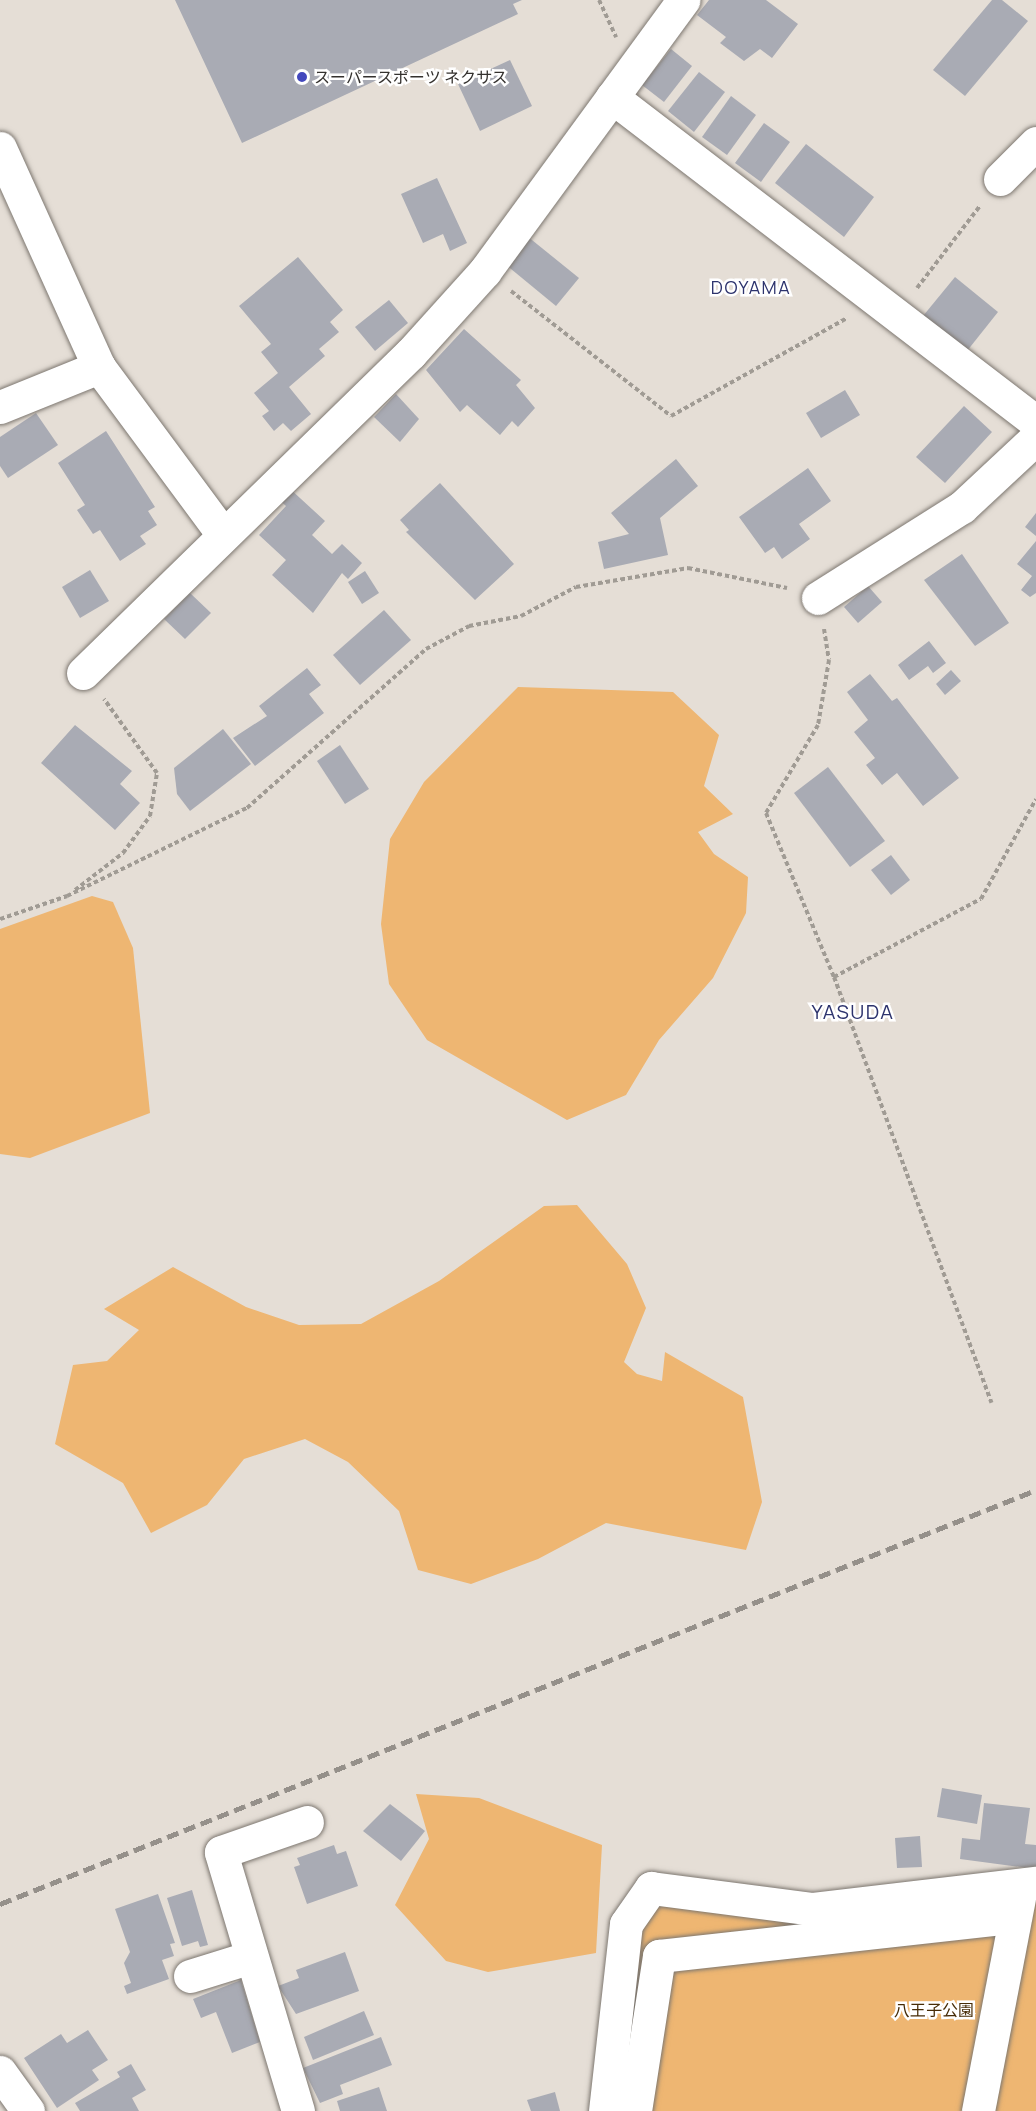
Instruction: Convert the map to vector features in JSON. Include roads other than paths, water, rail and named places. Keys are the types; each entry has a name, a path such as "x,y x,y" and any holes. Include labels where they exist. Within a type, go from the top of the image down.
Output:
{"street":[{"path":"83,672 222,533 411,353 485,271 682,0"},
{"path":"612,97 889,306 1036,422"},
{"path":"1000,179 1036,143"},
{"path":"0,148 99,367 222,533"},
{"path":"0,407 99,367"},
{"path":"818,598 962,507 1036,438"},
{"path":"298,2111 221,1852 307,1822"},
{"path":"605,2111 626,1924 651,1888 813,1909 1029,1884 1015,1917 978,2111"},
{"path":"635,2111 658,1956 1015,1917"},
{"path":"190,1976 251,1957"},
{"path":"0,2072 28,2111"}],"railway":[{"path":"0,1904 1036,1490"}],"place":[{"name":"スーパースポーツ ネクサス","path":"302,77"}],"district":[{"name":"DOYAMA","path":"751,287"},
{"name":"YASUDA","path":"853,1011"}],"park label":[{"name":"八王子公園","path":"934,2010"}]}
